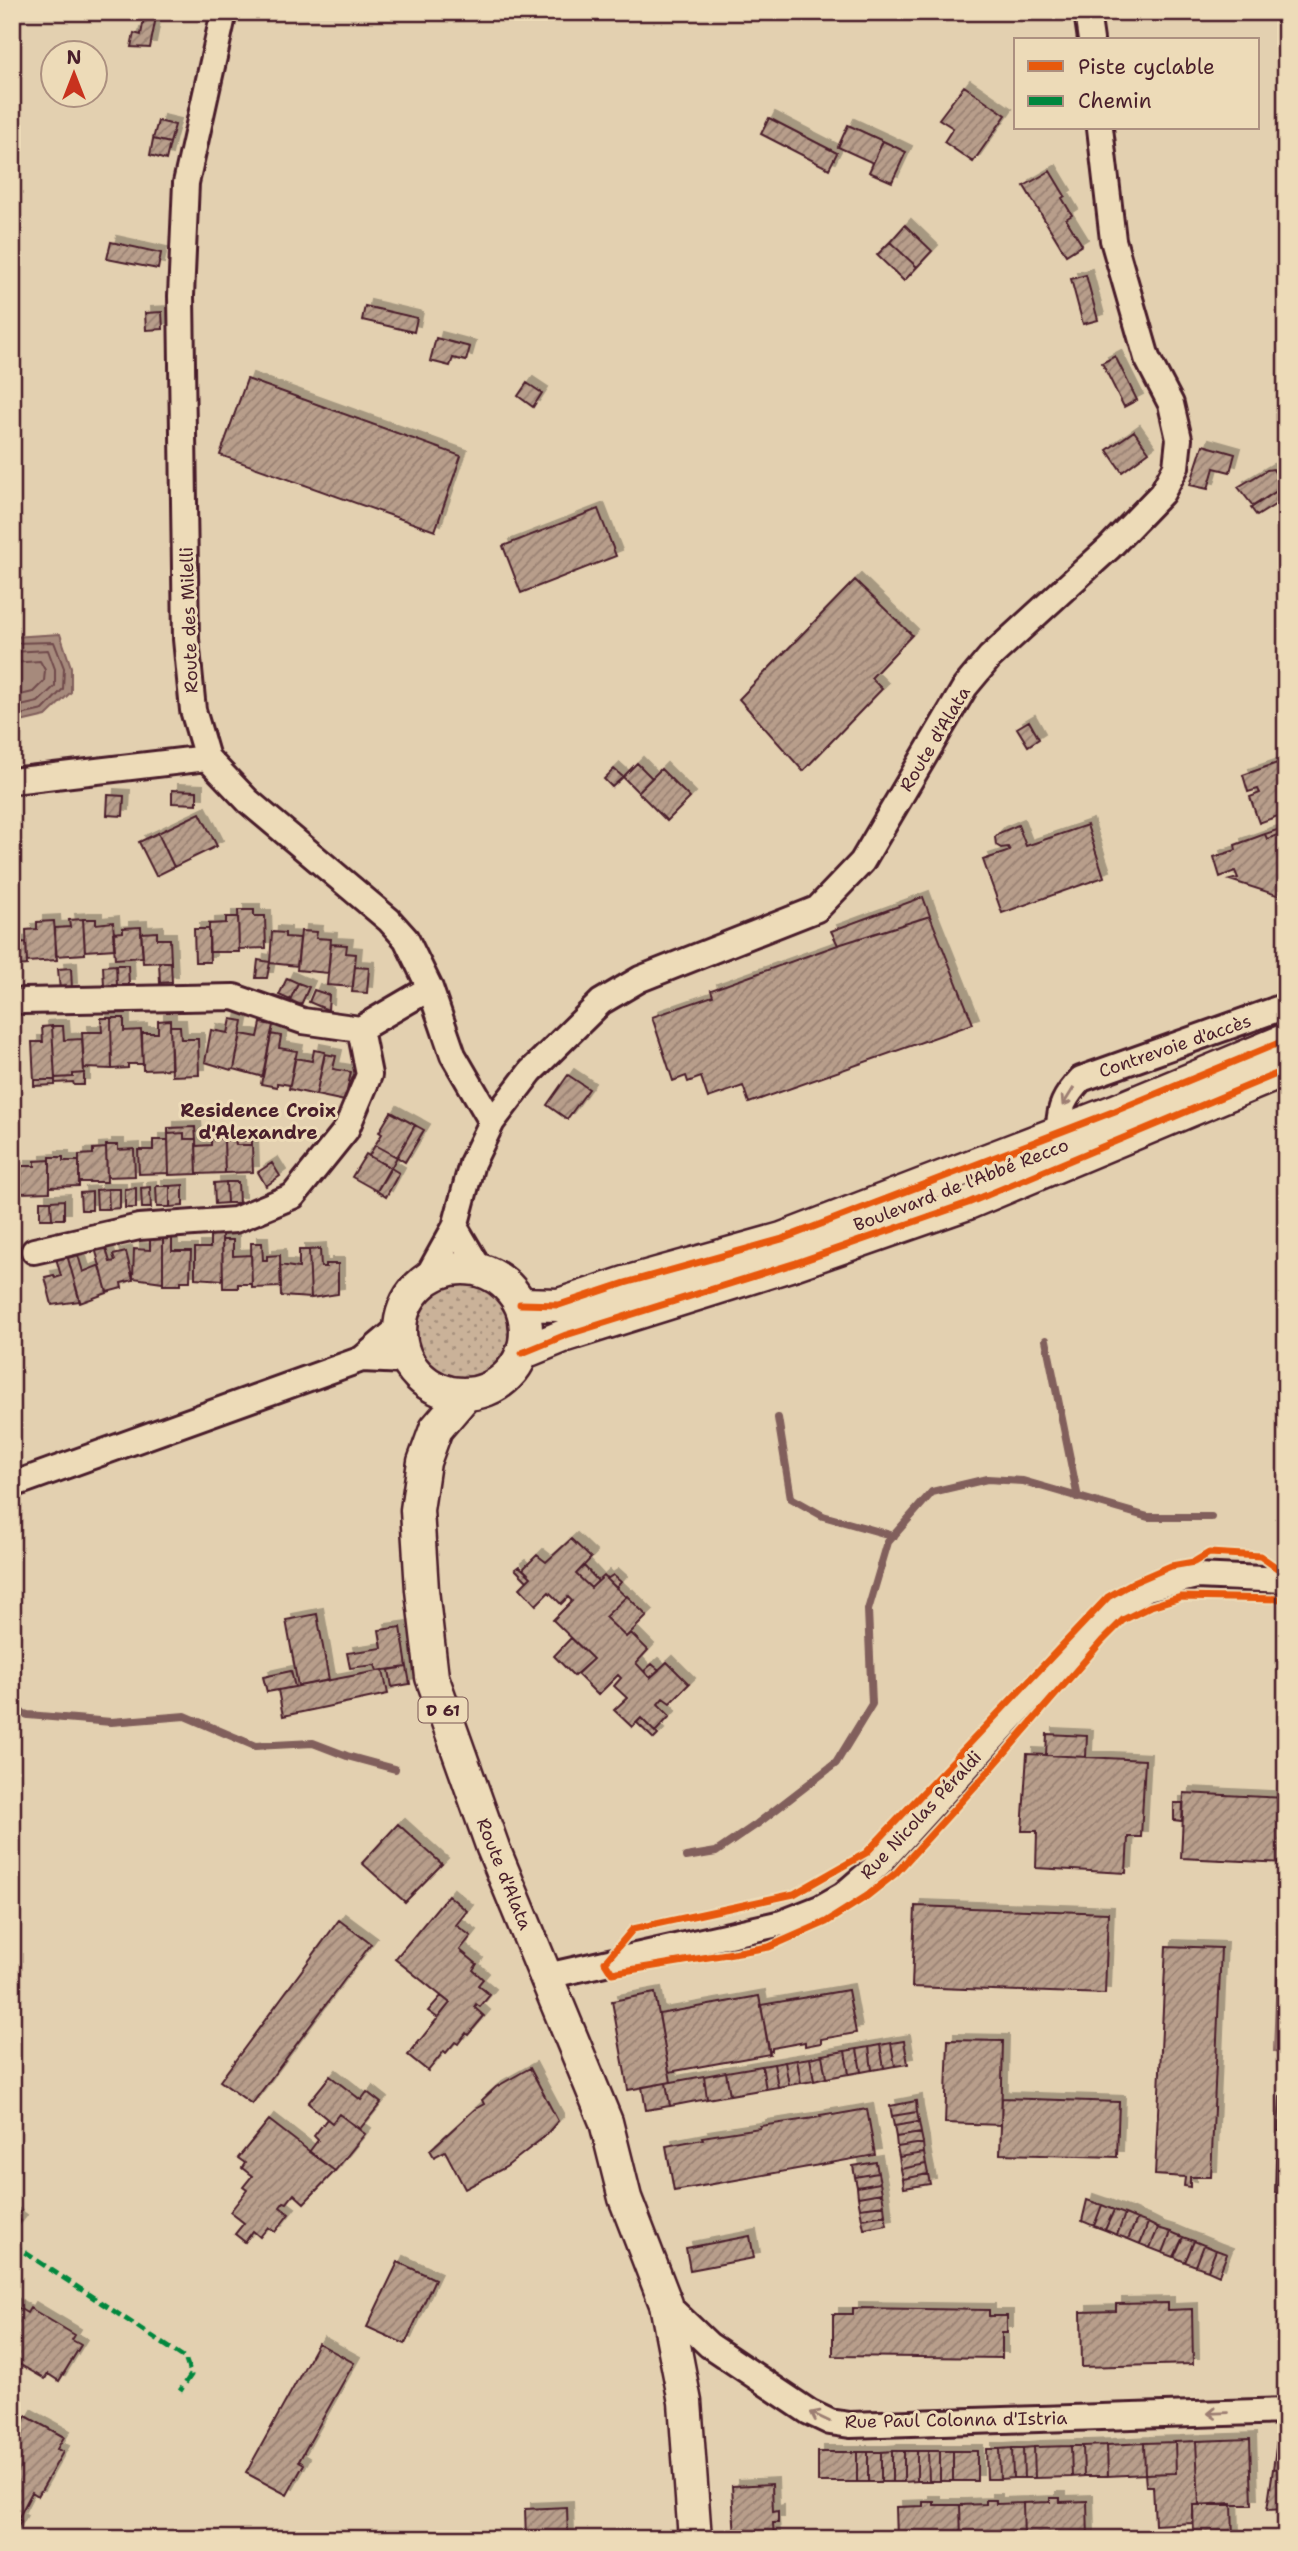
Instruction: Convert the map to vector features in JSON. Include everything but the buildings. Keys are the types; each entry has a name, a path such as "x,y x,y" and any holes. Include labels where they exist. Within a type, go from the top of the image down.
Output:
{"main road":[{"name":"Boulevard de l'Abbé Recco","path":"520,1304 559,1305 625,1283 782,1239 1060,1132 1286,1040"},
{"name":"Boulevard de l'Abbé Recco","path":"522,1353 566,1335 796,1263 968,1203 1286,1070"},
{"path":"463,1268 481,1270 510,1289 520,1304 526,1337 522,1353 513,1370 484,1391 466,1394 431,1386 417,1376 407,1362 401,1345 403,1309 426,1279 443,1271 463,1268"},
{"name":"Route d'Alata","path":"431,1386 436,1429"},
{"name":"Route d'Alata","path":"466,1394 436,1429 424,1462 417,1510 422,1590 432,1677 483,1823 606,2122 625,2198 666,2304 685,2402 695,2539"}],"street":[{"name":"Route des Milelli","path":"225,12 186,183 181,296 186,639 193,710 207,758 248,801 388,920 406,939 430,988 453,1055 492,1122"},
{"path":"1087,12 1091,38"},
{"name":"Route d'Alata","path":"426,1279 456,1227 472,1163 492,1122 531,1071 601,1002 639,979 817,909 862,862 965,687 990,657 1109,548 1162,493 1176,467 1179,439 1171,404 1147,358 1113,240 1100,130"},
{"path":"12,780 207,758"},
{"path":"23,1001 234,997 303,1021 360,1029 430,988"},
{"name":"Contrevoie d'accès","path":"1060,1132 1058,1118 1061,1107 1067,1094 1081,1079 1286,1006"},
{"path":"34,1251 139,1227 235,1220 293,1196 346,1130 369,1075 360,1029"},
{"path":"456,1227 481,1270"},
{"path":"12,1485 362,1359 400,1327"},
{"path":"362,1359 407,1362"},
{"name":"Rue Nicolas Péraldi","path":"547,1976 782,1923 820,1908 843,1895 880,1863 1108,1612 1147,1588 1196,1577 1286,1580"},
{"name":"Rue Paul Colonna d'Istria","path":"666,2304 709,2345 809,2412 830,2422 850,2425 1286,2411"}],"shaded area":[{"path":"462,1283 480,1287 495,1297 505,1312 509,1330 505,1348 495,1363 480,1373 462,1377 444,1373 429,1363 419,1348 415,1330 419,1312 429,1297 444,1287"},
{"path":"1280,1892 1286,1892 1286,2052 1274,2051"}],"water":[{"path":"60,634 71,667 71,692 46,716 12,724 12,637"}],"waterway":[{"path":"1046,1340 1078,1498"},
{"path":"778,1418 791,1498 823,1516 894,1536"},
{"path":"686,1857 716,1852 836,1763 872,1704 868,1610 888,1542 932,1492 987,1479 1023,1481 1148,1517 1211,1517"},
{"path":"12,1710 28,1715 111,1722 185,1716 255,1746 313,1743 347,1756 395,1769"}],"marked path":[{"path":"12,2244 185,2358 191,2375 180,2391"}],"cycle path":[{"path":"520,1304 559,1305 625,1283 782,1239 1115,1111 1286,1040"},
{"path":"522,1353 566,1335 796,1263 968,1203 1286,1070"},
{"path":"1286,1569 1277,1568 1260,1556 1209,1553 1194,1562 1171,1566 1134,1582 1108,1597 866,1853 794,1894 633,1929 605,1962 612,1973 769,1947 826,1922 867,1896 896,1873 1123,1620 1151,1606 1181,1597 1286,1599"}],"district":[{"name":"Residence Croix d'Alexandre","path":"258,1121"}]}
